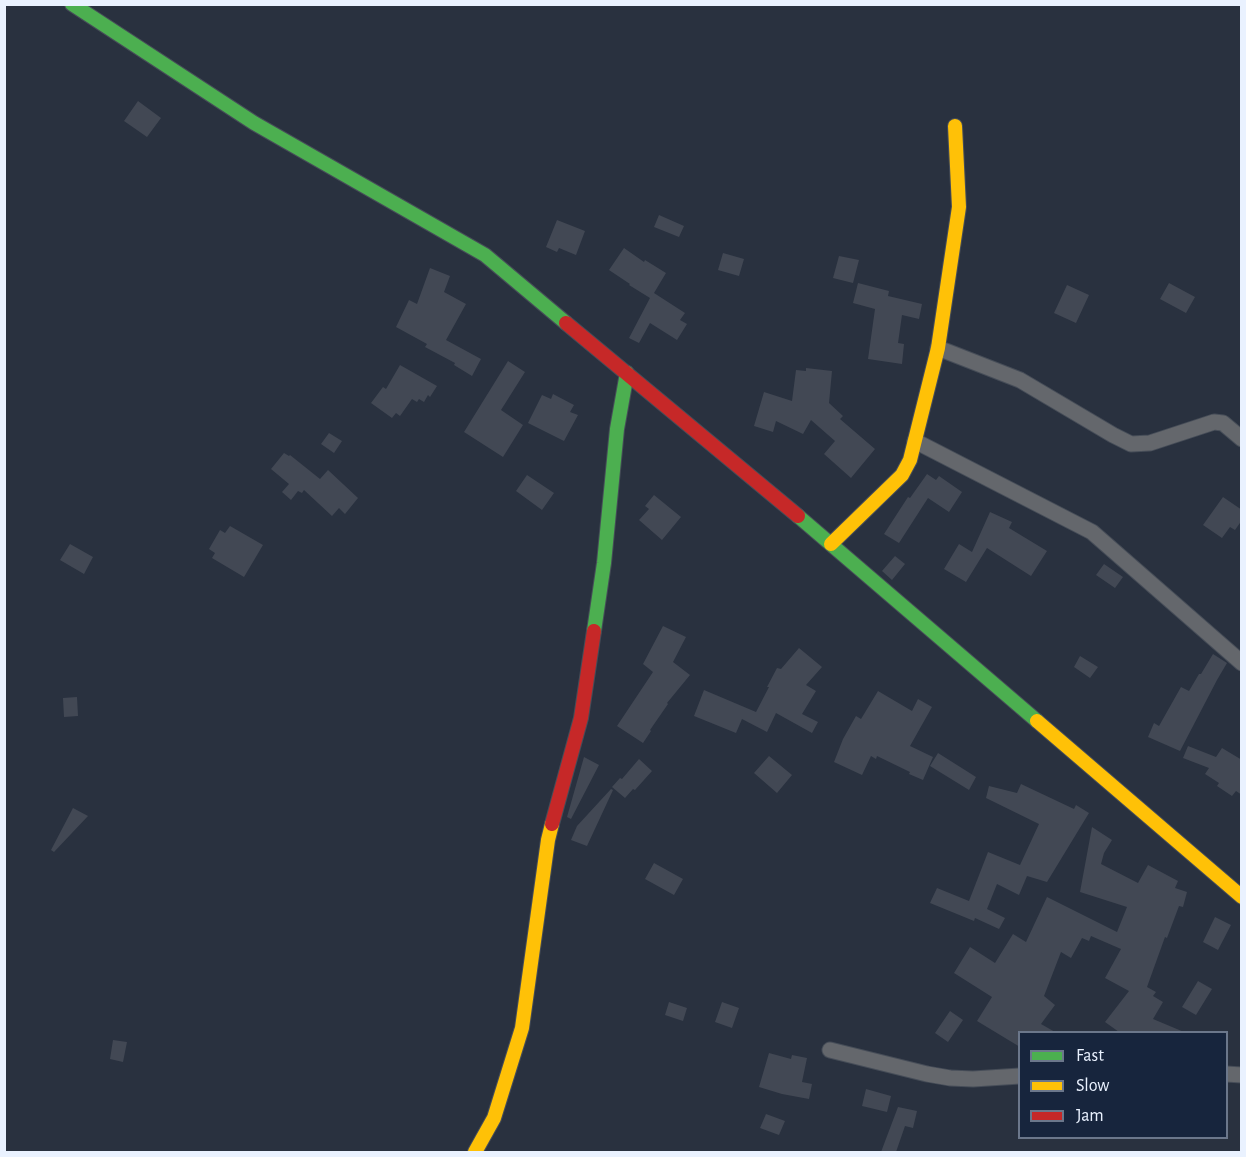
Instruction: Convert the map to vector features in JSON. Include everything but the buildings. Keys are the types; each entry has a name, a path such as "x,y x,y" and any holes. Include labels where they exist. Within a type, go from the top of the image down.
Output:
{"street":[{"path":"72,4 254,123 485,255 831,544 1242,897"},
{"path":"831,544 902,476 910,460 938,348 959,207 955,126"},
{"path":"938,348 1020,380 1131,444 1150,443 1214,422 1223,423 1242,439"},
{"path":"475,1152 494,1118 522,1028 548,840 581,718 604,563 617,429 627,373"},
{"path":"915,441 1092,532 1242,663"},
{"path":"830,1050 950,1078 1018,1076"}],"traffic: fast":[{"path":"72,4 254,123 485,255 566,323"},
{"path":"594,631 604,563 617,429 627,373"},
{"path":"798,516 1037,721"}],"traffic: slow":[{"path":"831,544 902,475 910,460 938,348 959,207 955,126"},
{"path":"1037,721 1242,897"},
{"path":"475,1152 494,1118 522,1028 552,824"}],"traffic: jam":[{"path":"566,323 798,516"},
{"path":"552,824 581,718 594,631"}]}
